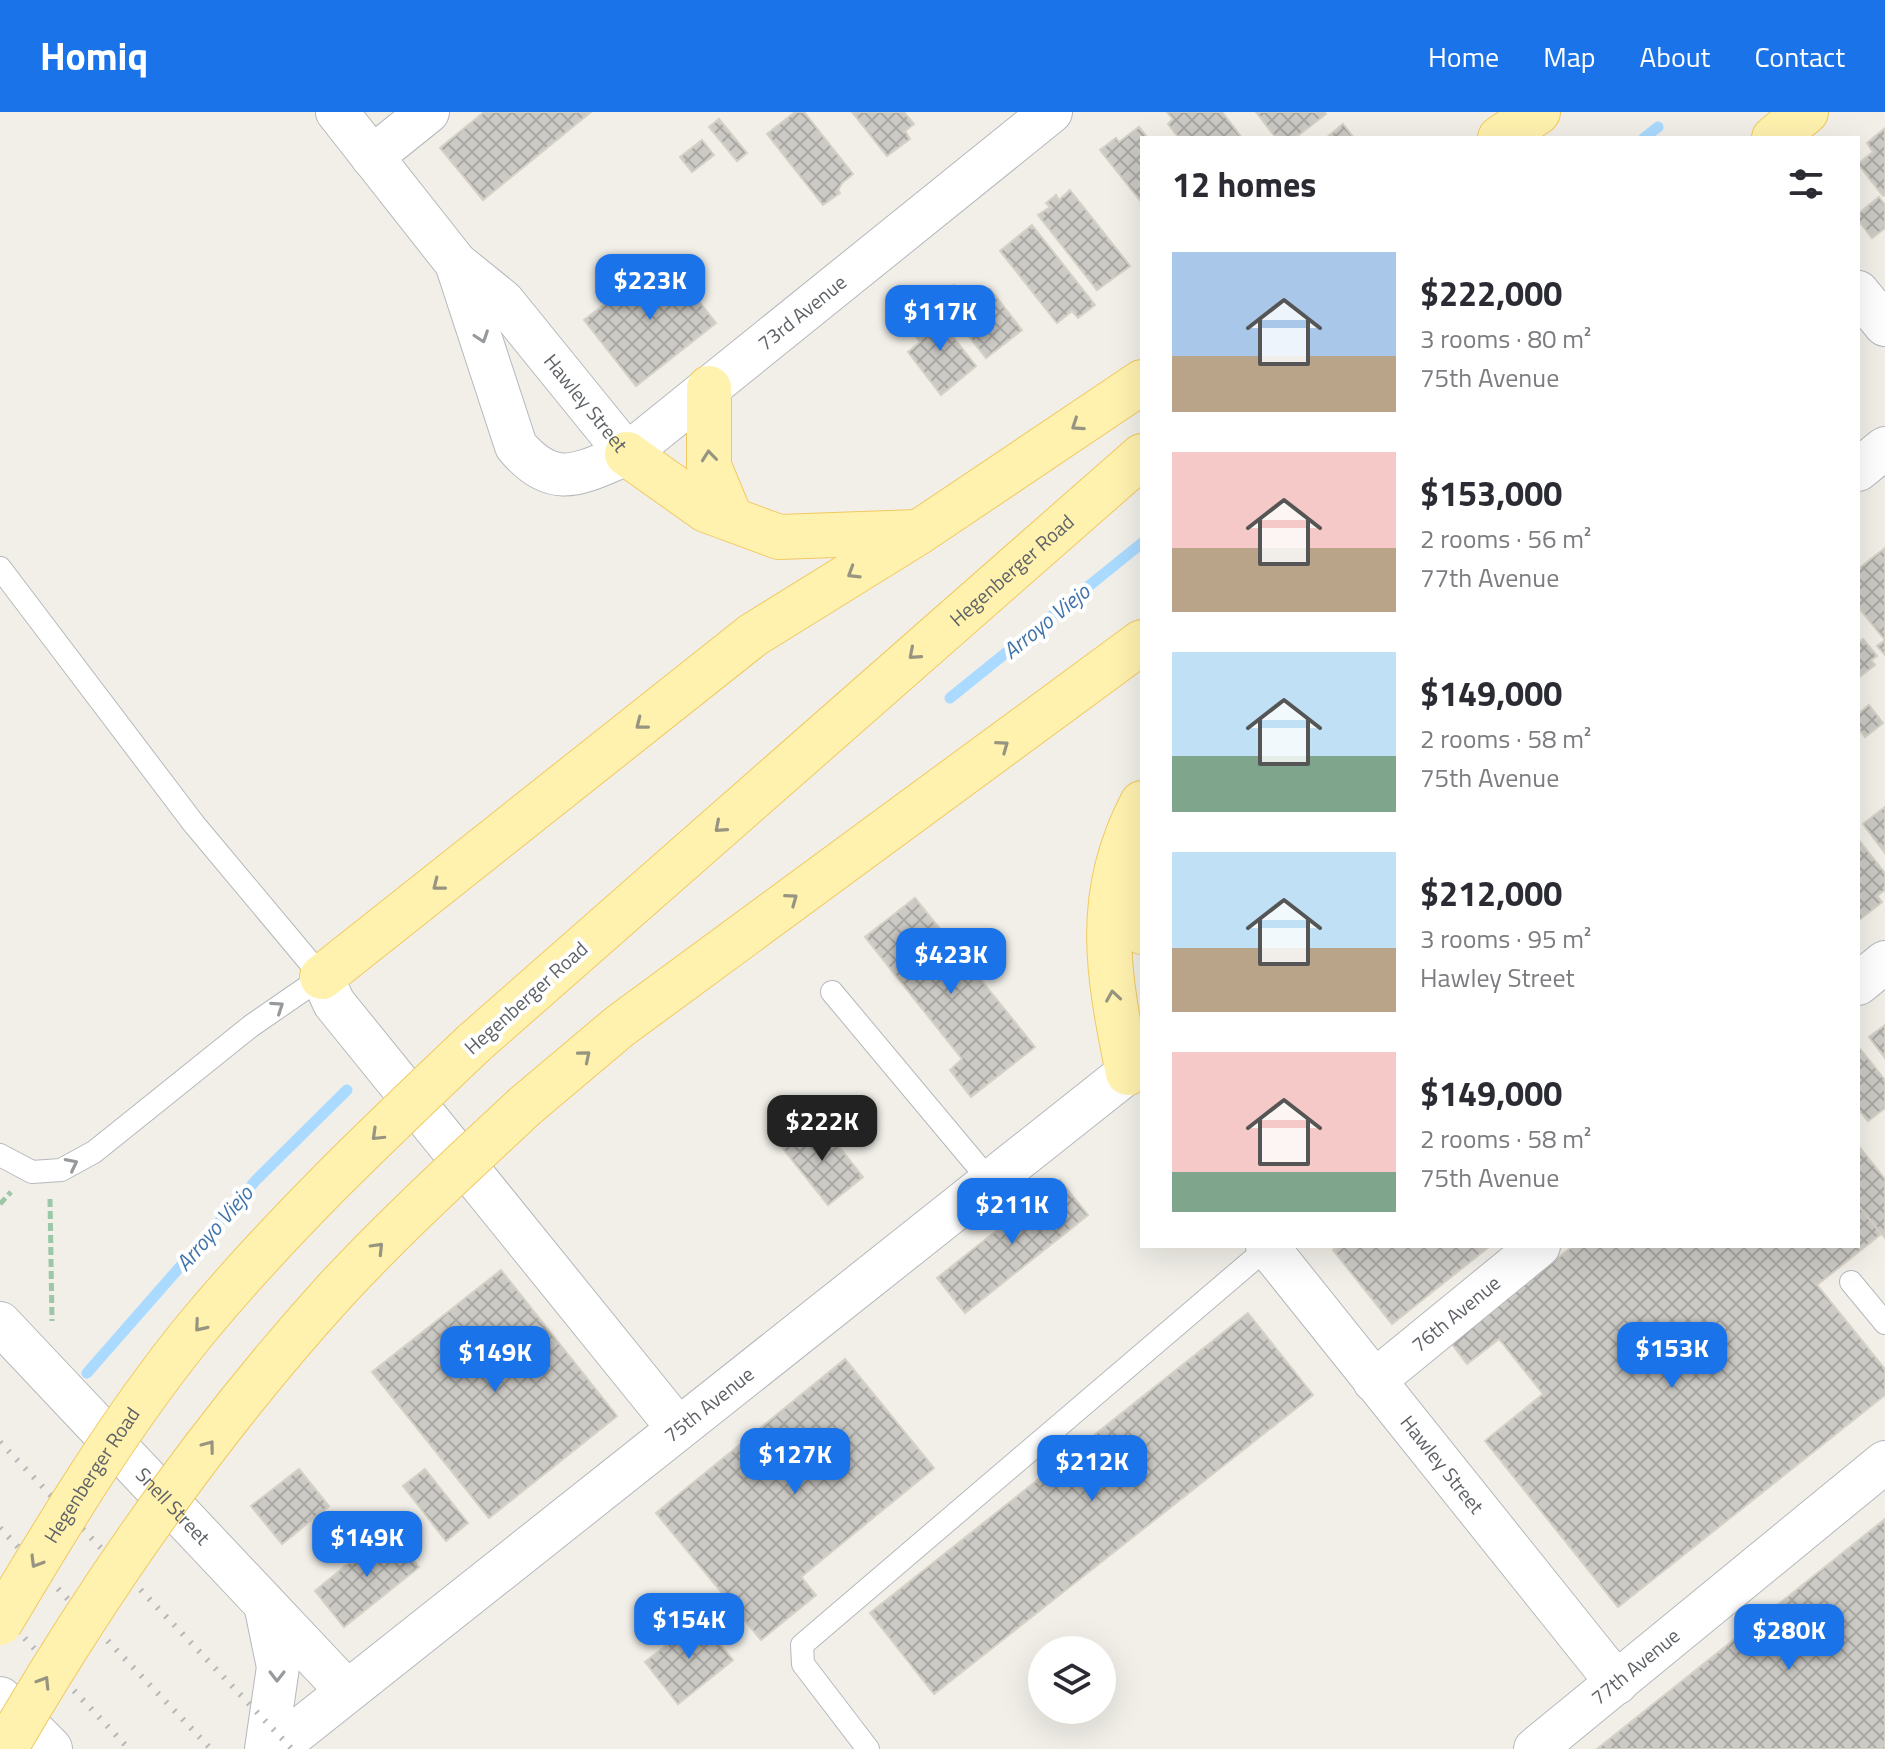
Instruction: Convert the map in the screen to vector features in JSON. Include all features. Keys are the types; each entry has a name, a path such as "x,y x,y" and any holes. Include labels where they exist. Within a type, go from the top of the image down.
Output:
{"main road":[{"path":"1503,136 1538,112"},
{"path":"1527,136 1557,112"},
{"path":"1776,136 1806,112"},
{"path":"322,977 753,635 919,532 1140,383"},
{"path":"709,388 709,466 731,519"},
{"path":"627,454 706,510 779,537 919,532"},
{"name":"Hegenberger Road","path":"0,1623 117,1435 195,1331 351,1162 474,1043 1140,458"},
{"path":"5,1749 115,1573 252,1389 345,1281 525,1106 632,1018 1140,643"},
{"path":"1134,818 1140,904"},
{"path":"1134,818 1109,894 1107,954 1137,1075"},
{"path":"0,1699 50,1749"}],"street":[{"name":"Hawley Street","path":"337,112 456,263 503,301 627,454 577,472 554,476 534,467 516,446 456,263"},
{"path":"372,157 428,112"},
{"name":"73rd Avenue","path":"627,454 1051,112"},
{"path":"1860,294 1885,325"},
{"path":"1860,468 1885,448"},
{"path":"1860,982 1885,962"},
{"path":"322,977 334,1003 677,1427"},
{"name":"75th Avenue","path":"275,1749 990,1181 1137,1075"},
{"name":"Hawley Street","path":"1270,1248 1617,1683"},
{"name":"76th Avenue","path":"1374,1381 1537,1248"},
{"name":"Snell Street","path":"0,1323 346,1690"},
{"name":"77th Avenue","path":"1535,1749 1885,1462"},
{"path":"264,1602 278,1667 266,1749"}],"lane":[{"path":"0,568 194,824 267,907 322,977 251,1026 94,1152 61,1170 32,1172 0,1155"},
{"path":"832,992 990,1181"},
{"path":"868,1749 803,1664 802,1645 1266,1248"},
{"path":"1851,1282 1885,1323"}],"path":[{"path":"50,1171 52,1326"}],"building":[{"path":"484,112 591,112 483,200 440,148"},
{"path":"795,112 804,112 853,174 842,183 838,190 840,193 823,205 767,134"},
{"path":"852,112 904,112 914,124 905,131 910,139 887,156"},
{"path":"1167,112 1222,112 1240,136 1177,136 1168,124 1173,119"},
{"path":"1256,112 1326,114 1298,136 1274,136"},
{"path":"719,119 747,153 737,161 709,127"},
{"path":"1343,124 1352,136 1328,136"},
{"path":"1139,127 1146,136 1140,136 1140,200 1100,150 1116,138 1119,142"},
{"path":"1885,128 1883,196 1860,167 1860,162 1873,152 1867,143"},
{"path":"702,140 714,155 692,172 680,157"},
{"path":"1070,190 1130,266 1097,290 1038,215 1050,207 1046,203 1056,195 1059,200"},
{"path":"1879,197 1885,205 1885,228 1872,238 1860,223 1860,212"},
{"path":"1032,225 1095,305 1078,318 1072,311 1057,323 1000,251"},
{"path":"665,258 716,323 636,386 584,320"},
{"path":"954,285 965,299 974,293 978,299 990,289 1022,330 986,358 938,297"},
{"path":"929,306 976,366 941,395 908,352 920,342 916,337 924,331 914,318"},
{"path":"1885,548 1885,640 1860,609 1860,567"},
{"path":"1863,639 1877,656 1871,660 1875,665 1860,676 1860,641"},
{"path":"1885,640 1885,655 1877,646"},
{"path":"1869,705 1883,723 1865,737 1860,731 1860,712"},
{"path":"1885,807 1885,853 1863,824"},
{"path":"1860,842 1885,873 1885,890 1877,896 1882,902 1860,919"},
{"path":"915,898 1035,1047 971,1097 950,1070 962,1059 865,937"},
{"path":"1885,1025 1885,1058 1869,1037"},
{"path":"1860,1049 1885,1080 1885,1108 1868,1121 1860,1111"},
{"path":"813,1125 819,1132 824,1128 863,1177 828,1205 780,1145 804,1127 806,1131"},
{"path":"1860,1148 1885,1179 1885,1238 1860,1207"},
{"path":"1060,1180 1088,1215 965,1313 937,1278"},
{"path":"1860,1208 1881,1234 1817,1285 1885,1369 1885,1395 1618,1607 1485,1441 1543,1394 1499,1339 1467,1364 1451,1343 1570,1248 1860,1248"},
{"path":"1336,1248 1487,1248 1392,1324 1333,1250"},
{"path":"501,1270 617,1416 489,1518 372,1372"},
{"path":"1248,1313 1313,1395 934,1694 870,1613"},
{"path":"845,1359 934,1468 801,1577 816,1595 761,1640 656,1513"},
{"path":"299,1469 329,1506 282,1544 251,1506"},
{"path":"425,1469 468,1523 446,1541 403,1486"},
{"path":"1885,1519 1885,1749 1597,1749"},
{"path":"389,1530 419,1567 344,1627 315,1591"},
{"path":"700,1619 733,1660 678,1704 645,1662"}],"waterway":[{"name":"Arroyo Viejo","path":"1647,136 1658,127"},
{"name":"Arroyo Viejo","path":"950,698 1140,545"},
{"name":"Arroyo Viejo","path":"87,1373 257,1179 347,1090"}],"railway":[{"path":"0,1442 292,1749"},
{"path":"0,1528 211,1749"},
{"path":"0,1612 129,1749"}]}
